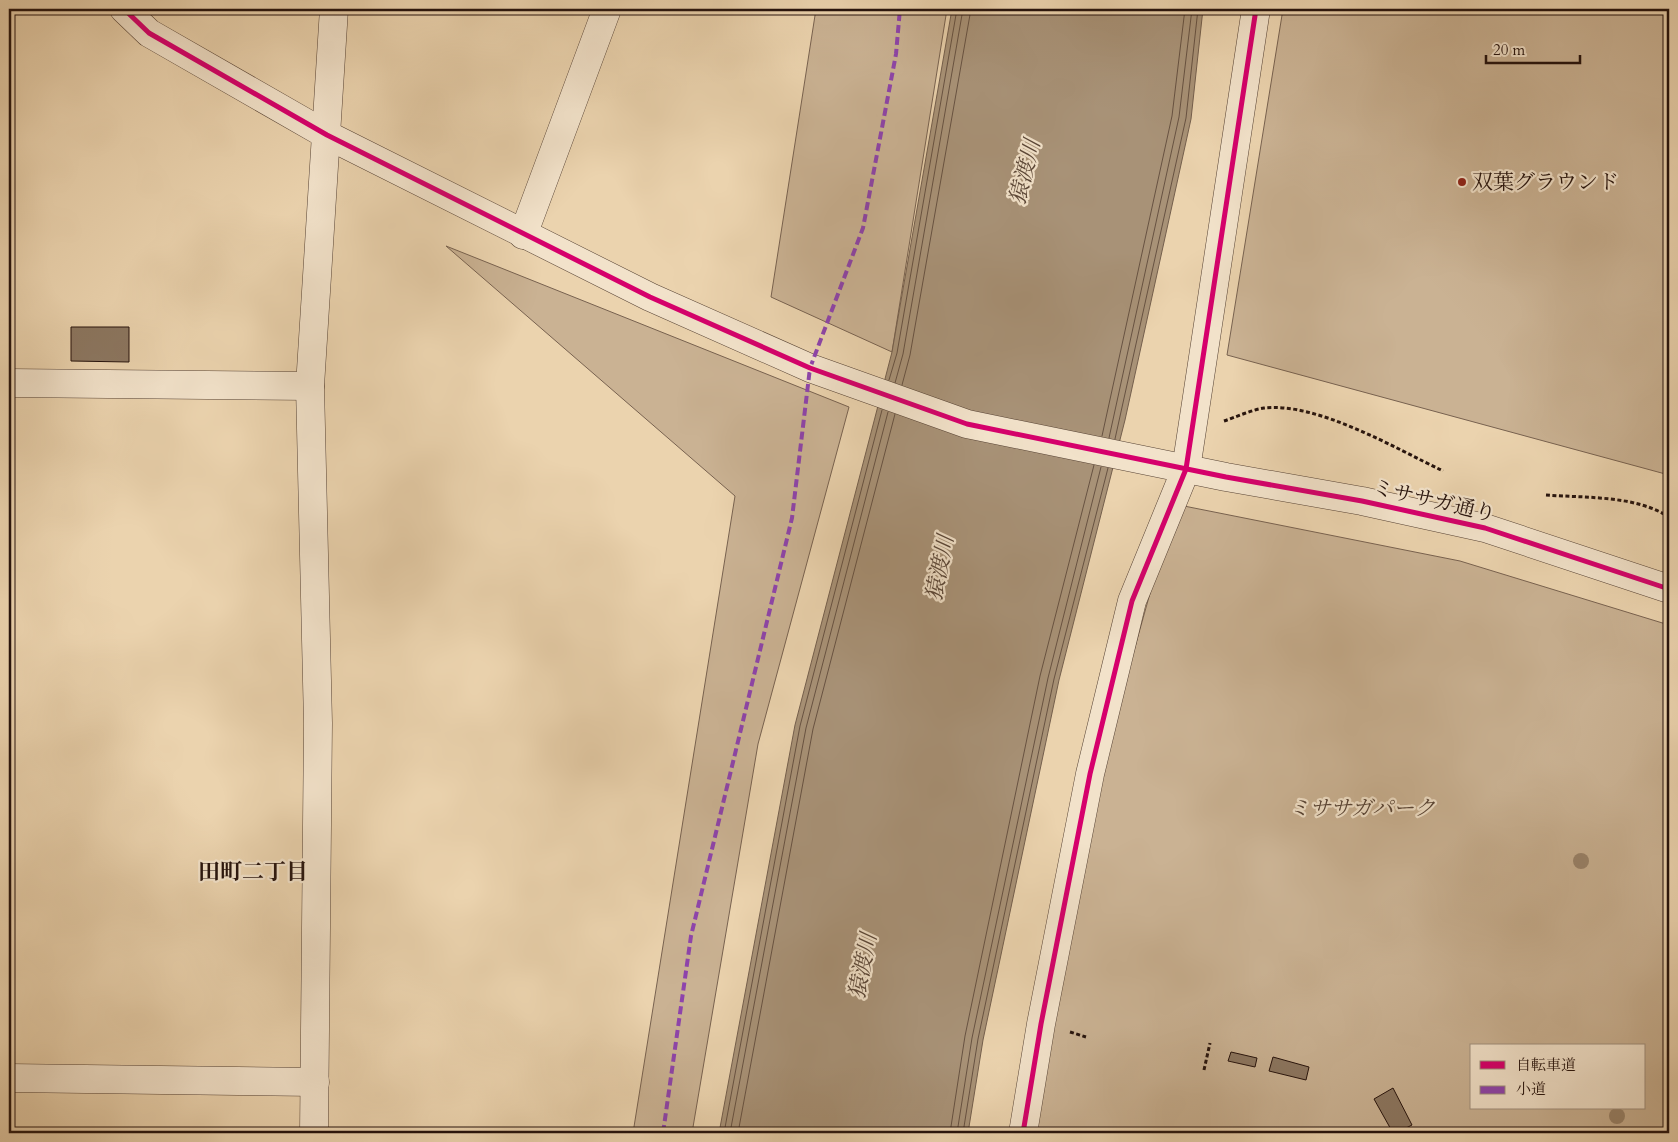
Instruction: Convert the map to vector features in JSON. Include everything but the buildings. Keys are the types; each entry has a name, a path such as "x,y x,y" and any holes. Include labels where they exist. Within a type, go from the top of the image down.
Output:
{"street":[{"name":"ミササガ通り","path":"124,9 149,33 327,135 650,297 810,368 967,424 1186,469 1362,501 1484,528 1669,589"},
{"path":"314,1133 318,723 310,386 334,9"},
{"path":"523,234 607,9"},
{"path":"1023,1133 1041,1024 1090,774 1132,602 1186,469 1256,9"},
{"path":"9,383 310,386"},
{"path":"9,1078 314,1082"}],"path":[{"path":"1222,422 1264,408 1303,410 1353,428 1443,471"},
{"path":"1546,495 1630,503 1658,510 1669,517"},
{"path":"1204,1070 1210,1043"}],"green space":[{"path":"816,9 947,9 892,352 771,297"},
{"name":"双葉グラウンド","path":"1283,9 1669,9 1669,475 1227,355"},
{"path":"446,246 849,407 758,744 692,1133 633,1133 735,496"},
{"name":"ミササガパーク","path":"1184,506 1460,561 1669,625 1669,1133 1034,1133 1099,776 1154,579"}],"water":[{"name":"猿渡川","path":"952,9 1203,9 1191,119 1125,420 1059,680 983,1040 968,1133 719,1133 795,725 892,352"}],"marked path":[{"path":"663,1133 691,936 792,518 810,368 863,228 896,54 900,9"}],"cycle path":[{"path":"124,9 149,33 327,135 650,297 810,368 967,424 1226,477 1362,501 1485,528 1669,589"},
{"path":"1023,1133 1041,1024 1090,774 1132,601 1186,469 1256,9"}],"place":[{"name":"双葉グラウンド","path":"1462,182"}],"district":[{"name":"田町二丁目","path":"253,872"}]}
